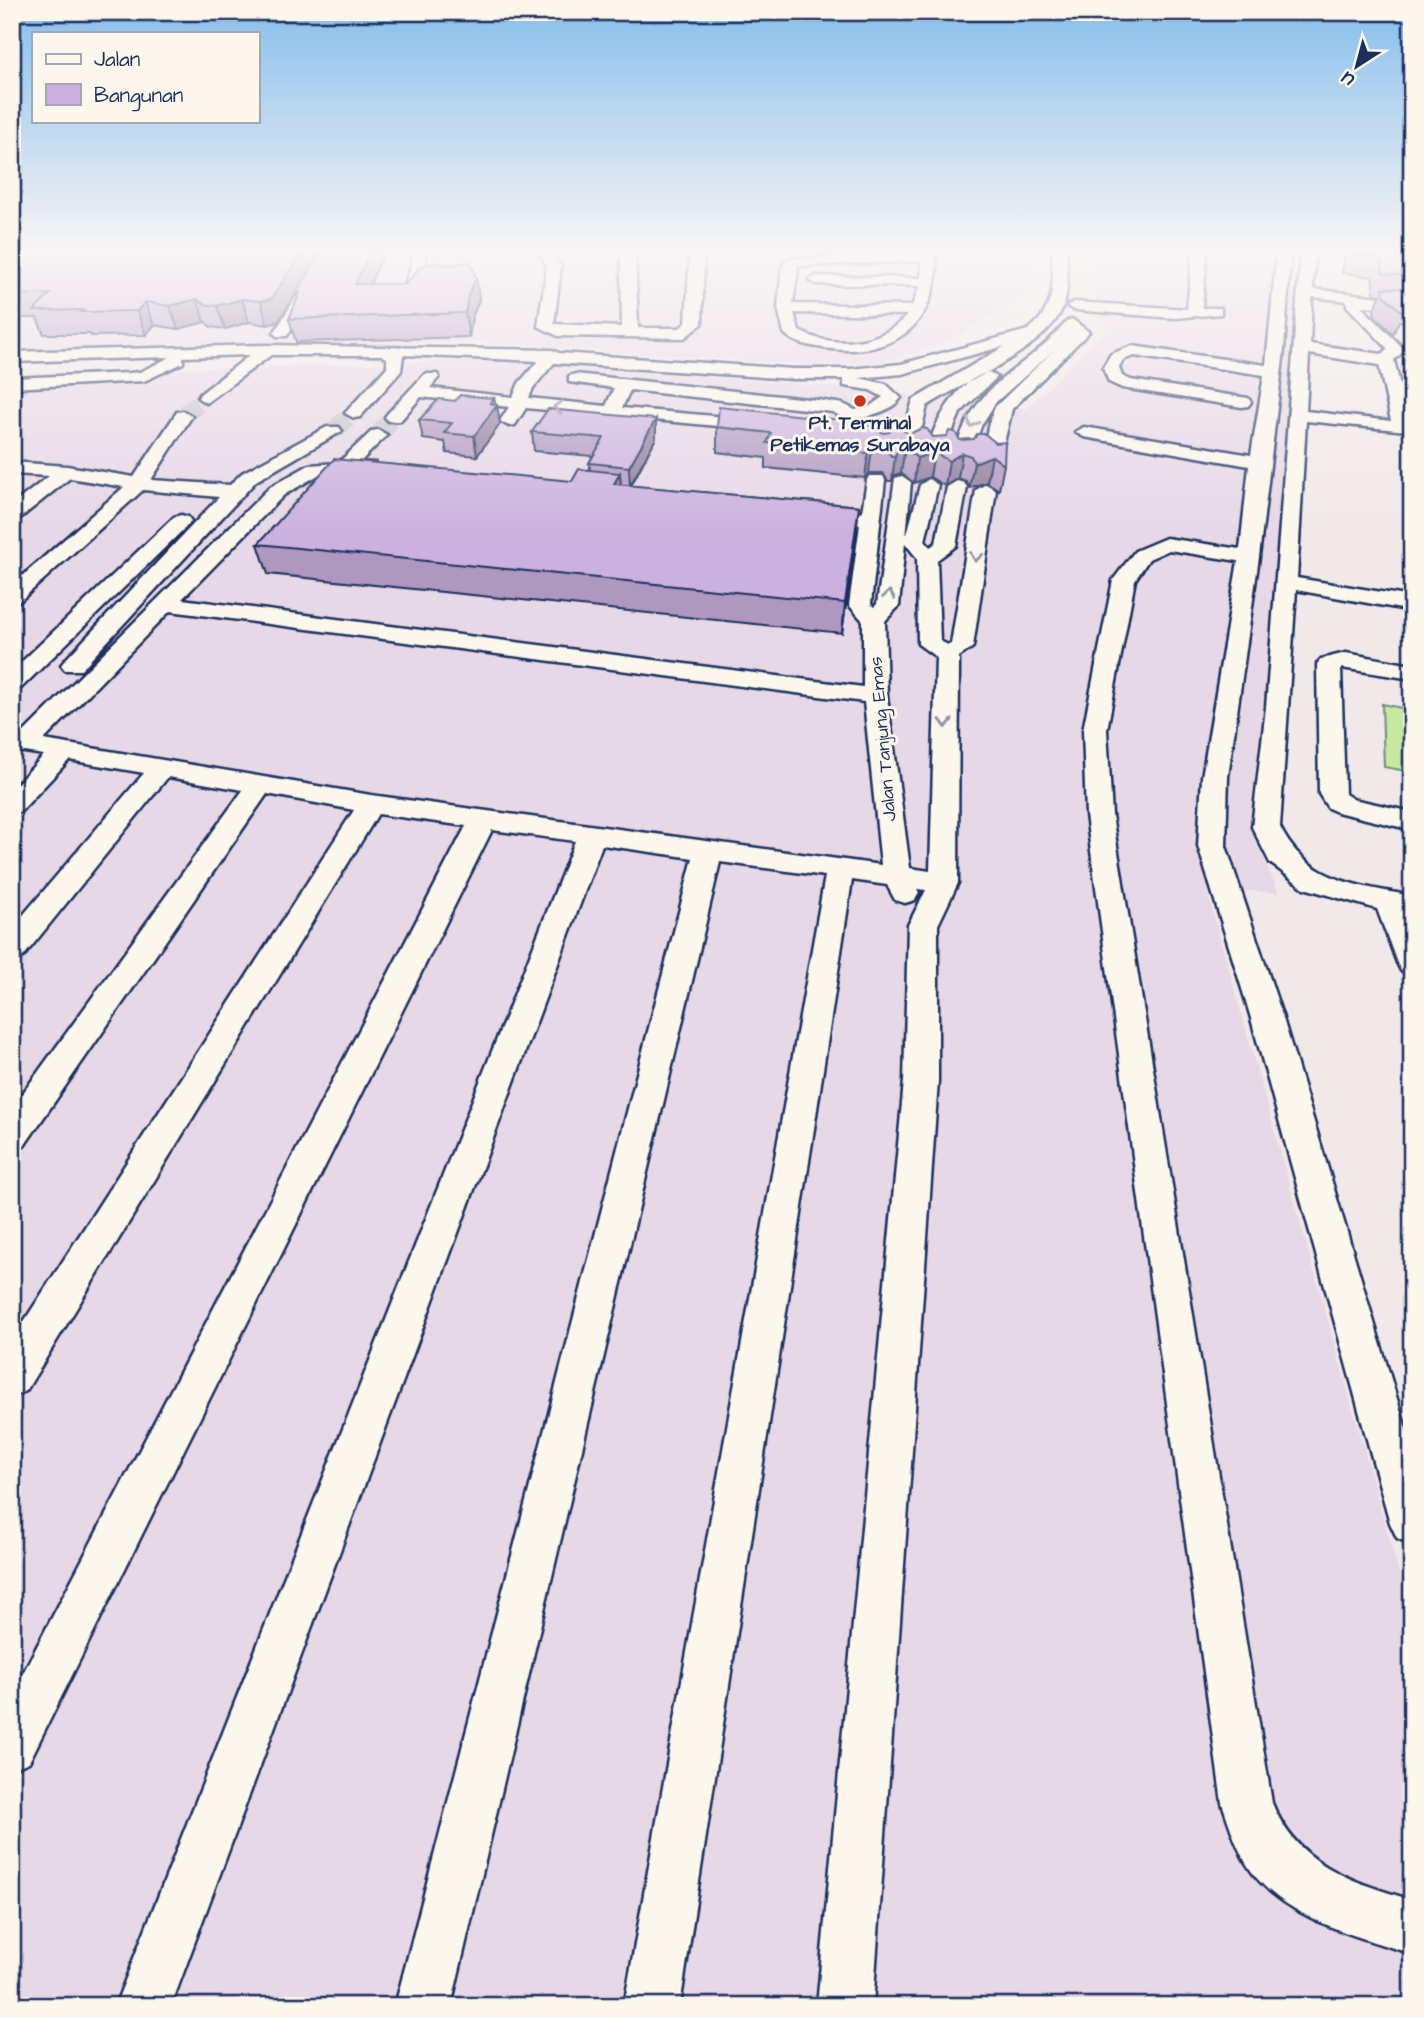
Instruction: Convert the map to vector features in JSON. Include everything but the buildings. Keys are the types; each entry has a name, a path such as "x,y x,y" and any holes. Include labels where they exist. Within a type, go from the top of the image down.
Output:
{"lane":[{"path":"829,344 864,344"},
{"path":"793,374 902,369 938,361 981,344"},
{"path":"890,422 1002,344"},
{"path":"935,455 941,423 953,408 1032,344"},
{"path":"962,458 967,434 978,411 995,391 1049,344"},
{"path":"992,460 1003,407 1068,344"},
{"path":"1275,344 1249,557 1215,777 1212,846 1266,1015 1412,1523"},
{"path":"1302,344 1278,707 1266,827 1280,856 1314,881 1355,895 1400,904 1412,962"},
{"path":"1384,360 1396,350 1393,344"},
{"path":"1298,415 1406,432 1403,409 1387,362 1302,348"},
{"path":"354,413 395,368 395,356 385,351"},
{"path":"12,357 385,351 552,355 793,374 875,386 888,391 893,398 876,410 853,416 843,429 835,430 780,427 687,403 612,397 530,381"},
{"path":"394,417 455,351"},
{"path":"1242,402 1128,384 1115,379 1111,367 1117,357 1132,351 1272,371"},
{"path":"12,364 177,360 265,353"},
{"path":"206,398 265,353"},
{"path":"509,422 530,381 552,355"},
{"path":"12,383 144,376 177,360"},
{"path":"762,393 772,372"},
{"path":"417,392 518,404 612,397 687,403 762,393 836,396"},
{"path":"762,393 837,408 853,416"},
{"path":"906,452 919,404"},
{"path":"12,596 138,485 183,416"},
{"path":"59,680 249,477 334,431"},
{"path":"1084,432 1259,462"},
{"path":"345,466 378,435"},
{"path":"17,739 166,604 277,491 316,469 345,466 392,470"},
{"path":"12,468 66,472 138,485 210,493 235,491"},
{"path":"12,515 66,472"},
{"path":"874,620 860,605 876,480"},
{"name":"Jalan Tanjung Emas","path":"897,877 875,696 874,620 888,606 902,482"},
{"path":"929,485 915,542 927,557 929,644 948,654"},
{"path":"927,557 946,546 957,487"},
{"path":"948,654 962,647 986,490"},
{"path":"12,684 210,493"},
{"path":"803,512 871,519"},
{"path":"1249,557 1181,544 1166,544 1142,555 1124,580 1095,730 1099,815 1247,1802 1265,1846 1284,1868 1330,1900 1412,1927"},
{"path":"1286,582 1412,604"},
{"path":"166,604 875,696"},
{"path":"845,2006 921,1081 923,925 944,883 948,654"},
{"path":"1412,672 1346,660 1329,664 1328,717 1332,794 1338,802 1412,821"},
{"path":"1278,707 1328,717"},
{"path":"17,739 31,709"},
{"path":"17,739 62,752 160,770 371,804 944,883"},
{"path":"12,805 62,752"},
{"path":"12,949 160,770"},
{"path":"12,1136 260,785"},
{"path":"12,1377 371,804"},
{"path":"12,1745 484,818"},
{"path":"143,2006 592,834"},
{"path":"423,2006 709,849"},
{"path":"652,2006 841,869"},
{"path":"897,877 923,925"}],"shaded area":[{"path":"12,344 385,344 12,353"},
{"path":"508,344 943,344 876,364 809,365"},
{"path":"1092,344 1299,344 1279,517 1254,836 1279,893 1206,888 1412,1619 1412,2006 12,2006 12,374 495,360 839,387 1026,409"}],"green space":[{"path":"1382,704 1412,710 1412,772 1384,767"}],"tunnel":[{"path":"202,401 206,398"},
{"path":"183,416 204,400"},
{"path":"333,431 354,413"},
{"path":"378,435 394,417"}],"place":[{"name":"Pt. Terminal Petikemas Surabaya","path":"860,401"}]}
